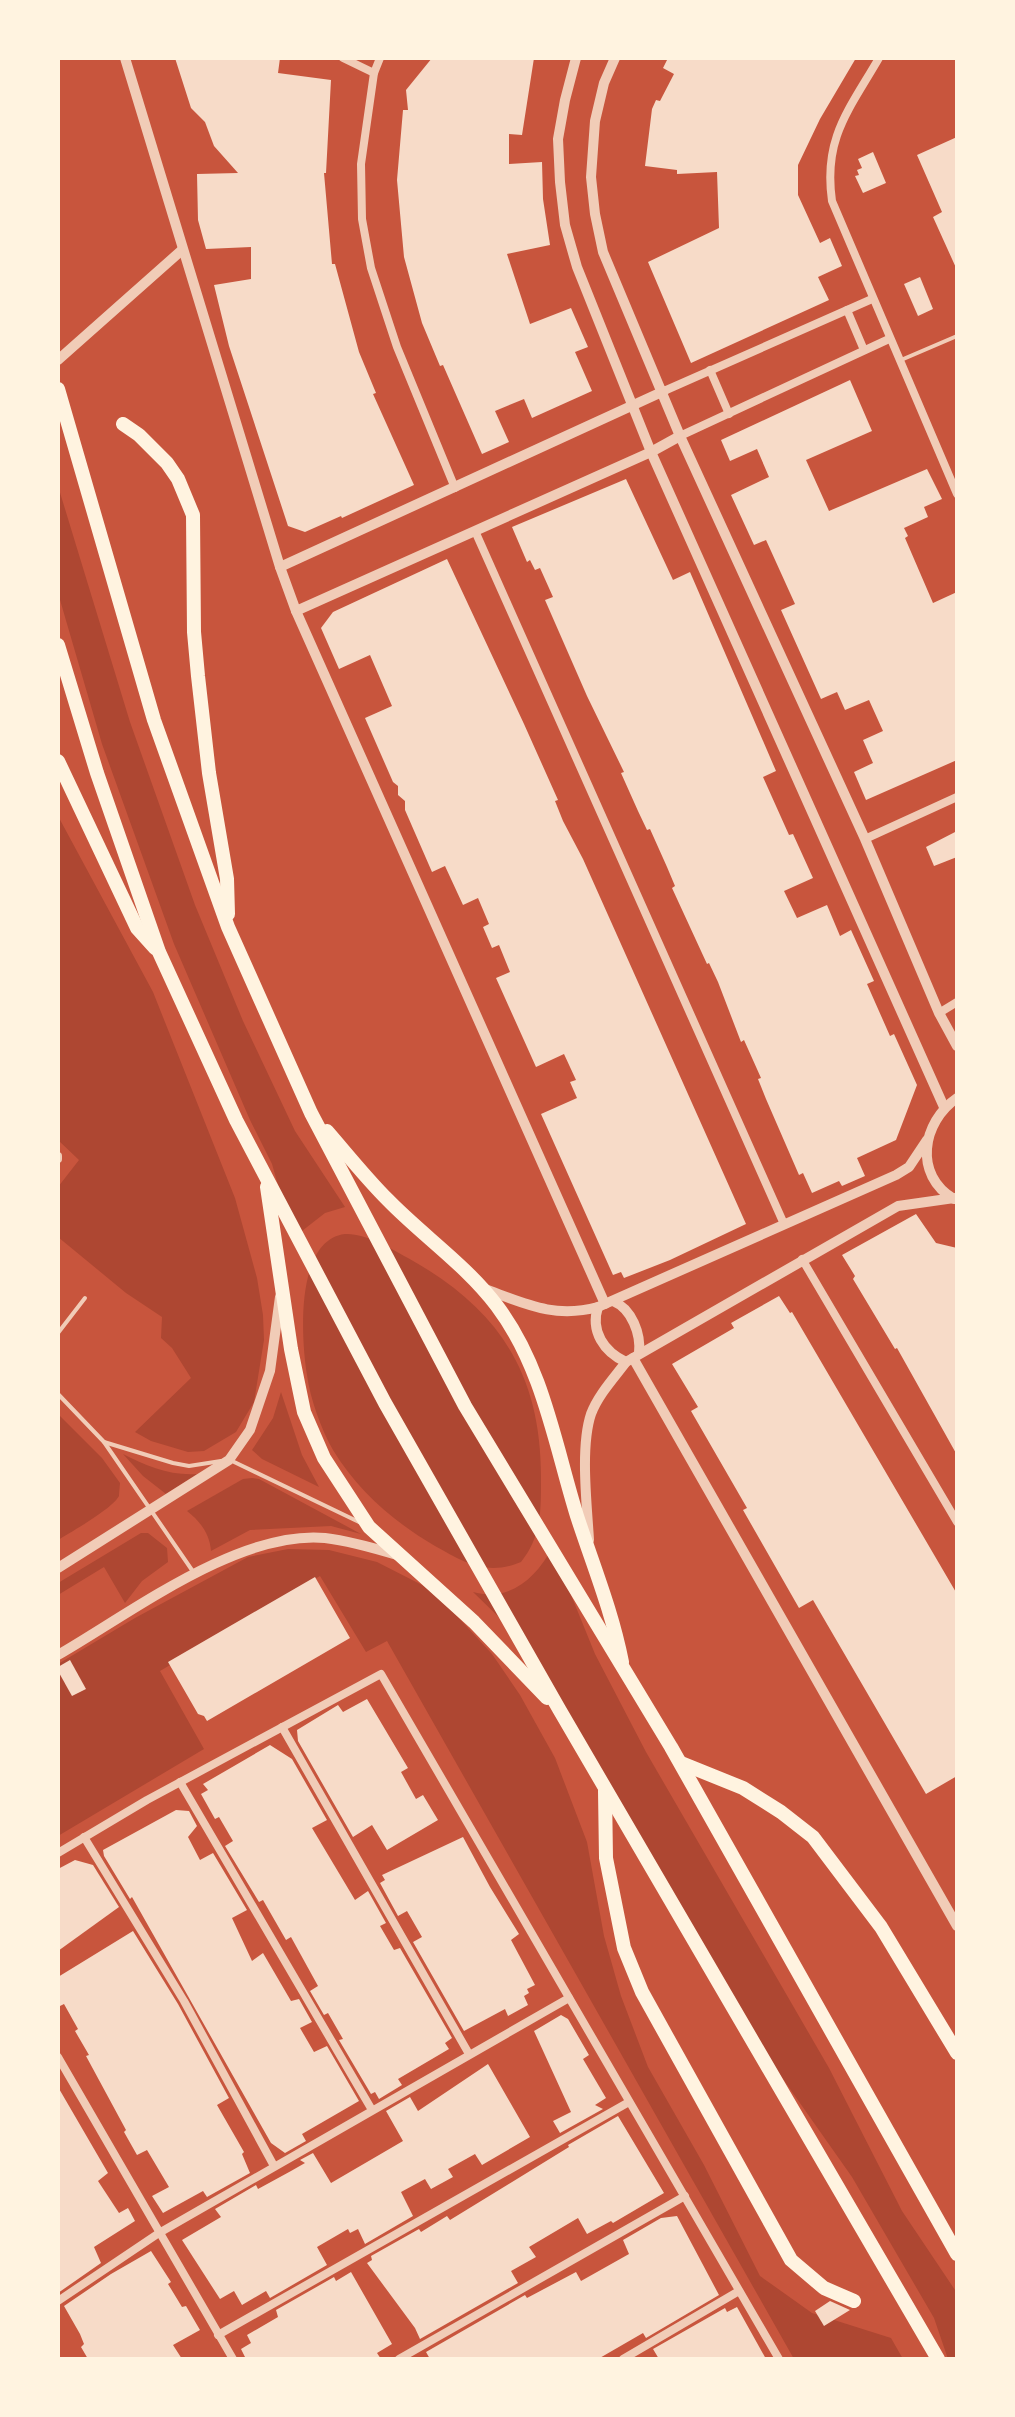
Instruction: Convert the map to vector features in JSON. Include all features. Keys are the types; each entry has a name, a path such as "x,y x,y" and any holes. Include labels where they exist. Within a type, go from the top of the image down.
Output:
{"highway":[{"path":"58,389 154,720 228,927 311,1113 465,1406 681,1763 957,2254"},
{"path":"123,424 154,448 167,463 178,479 193,515 194,632 209,773 227,879 228,927"},
{"path":"58,645 97,773 159,952 236,1120 385,1403 559,1709 938,2359"},
{"path":"58,761 137,928 159,952"},
{"path":"311,1113 388,1200 481,1287 518,1341 541,1390 589,1554 614,1622 624,1671"},
{"path":"265,1175 304,1412 324,1458 369,1527 474,1622 513,1666 559,1709"},
{"path":"681,1763 743,1788 813,1837 881,1927 957,2053"},
{"path":"605,1786 606,1858 624,1948 642,1992 791,2260 824,2288 854,2301"}],"street":[{"path":"125,58 296,611 606,1304"},
{"path":"343,58 374,73"},
{"path":"380,58 374,73 361,164 362,219 371,268 397,347 455,488"},
{"path":"576,58 558,139 565,225 581,278 651,452 944,1107"},
{"path":"615,58 604,83 595,121 591,177 603,252 664,391 680,436 865,839 939,1013 957,1046"},
{"path":"879,58 835,138 828,176 832,201 957,494"},
{"path":"58,360 182,250"},
{"path":"280,567 632,405 872,299"},
{"path":"847,310 864,350"},
{"path":"296,611 651,452 889,339"},
{"path":"710,370 729,414"},
{"path":"475,531 784,1224"},
{"path":"865,839 957,797"},
{"path":"939,1013 957,1002"},
{"path":"481,1287 544,1310 577,1312 606,1304 896,1175 909,1167 927,1140 933,1121 944,1107 957,1098"},
{"path":"927,1140 930,1170 938,1184 955,1199"},
{"path":"589,1554 586,1458 591,1414 604,1391 633,1358 898,1206 955,1199"},
{"path":"802,1259 957,1522"},
{"path":"58,1568 229,1460 250,1430 270,1371 281,1287"},
{"path":"606,1304 596,1322 601,1341 613,1356 633,1358"},
{"path":"606,1304 622,1306 632,1319 639,1339 633,1358 957,1926"},
{"path":"58,1655 195,1574 266,1544 324,1538 400,1556"},
{"path":"58,1853 180,1782 380,1673 779,2359"},
{"path":"282,1727 469,2054"},
{"path":"180,1782 372,2110"},
{"path":"84,1837 184,2001 274,2166"},
{"path":"58,2301 159,2233 569,1998"},
{"path":"58,2057 233,2359"},
{"path":"218,2335 629,2102"},
{"path":"399,2359 685,2196"},
{"path":"623,2359 739,2291"}],"lane":[{"path":"899,361 957,336"},
{"path":"58,1333 85,1298"},
{"path":"58,1394 104,1442 132,1487 151,1509 195,1574"},
{"path":"104,1442 181,1465 229,1460 369,1527"}],"shaded area":[{"path":"58,486 130,722 195,905 243,1021 295,1131 345,1207 325,1213 293,1238 272,1164 174,944 102,744 58,593"},
{"path":"58,816 153,992 235,1198 257,1278 264,1340 254,1402 236,1432 204,1451 188,1452 151,1441 135,1432 191,1378 172,1348 161,1338 162,1317 126,1293 58,1237 58,1187 79,1160 58,1140"},
{"path":"345,1234 378,1242 440,1278 468,1299 491,1323 509,1349 524,1377 534,1409 539,1443 540,1514 533,1543 521,1562 497,1568 476,1566 435,1546 405,1527 378,1504 354,1479 333,1450 308,1384 303,1316 309,1271 317,1253 329,1240"},
{"path":"281,1392 302,1455 319,1487 262,1459 252,1450 273,1418"},
{"path":"58,1414 102,1458 120,1483 119,1496 115,1501 58,1540"},
{"path":"123,1454 159,1469 197,1474 166,1494 143,1476"},
{"path":"252,1478 361,1534 331,1526 250,1530 211,1551 204,1528 187,1511 243,1479"},
{"path":"141,1533 148,1533 167,1548 168,1562 142,1581 125,1603 104,1567 58,1595 58,1583"},
{"path":"552,1548 595,1654 646,1752 829,2068 902,2211 957,2293 957,2359 948,2359 934,2318 852,2177 776,2069 584,1739 508,1626 473,1592 499,1594 520,1585 538,1569"},
{"path":"288,1549 329,1550 377,1562 422,1585 444,1602 492,1654 520,1695 555,1758 587,1842 604,1936 621,1996 648,2067 704,2165 760,2276 812,2313 891,2338 903,2359 794,2359 387,1641 366,1652 320,1576 160,1671 204,1749 58,1836 58,1664 248,1557"}],"building":[{"path":"175,58 280,58 278,73 331,80 324,173 332,264 335,264 359,352 376,393 373,394 414,485 305,532 288,526 229,346 214,285 251,279 251,247 206,249 198,220 197,174 238,173 214,146 205,122 191,108"},
{"path":"432,58 534,58 522,135 509,134 509,164 542,162 543,199 550,245 507,254 530,324 571,308 588,347 575,352 592,391 532,418 524,399 495,411 509,442 482,454 422,323 404,257 397,180 403,110 408,110 406,90"},
{"path":"668,58 856,58 820,119 798,165 798,195 820,243 830,238 842,266 818,277 829,300 691,363 648,262 719,228 717,172 677,174 677,170 645,166 652,109 656,100 660,101 674,74 663,68"},
{"path":"957,137 957,270 933,217 942,212 917,155"},
{"path":"873,152 886,183 863,193 855,176 859,175 857,170 862,168 858,159"},
{"path":"920,277 933,309 918,316 904,284"},
{"path":"850,380 872,431 806,460 829,511 927,469 942,499 924,507 928,517 904,528 908,536 905,538 933,603 957,592 957,760 866,800 854,772 873,763 863,740 883,731 869,700 845,710 837,692 821,699 781,610 795,604 766,540 754,545 731,495 769,477 757,449 730,461 721,440"},
{"path":"626,479 673,580 690,572 776,771 763,777 789,835 793,834 813,878 784,891 797,918 827,905 840,936 851,930 874,981 867,984 890,1036 894,1034 917,1085 896,1140 857,1158 865,1176 842,1186 839,1181 812,1193 803,1173 799,1175 758,1079 761,1078 744,1040 741,1042 718,982 672,888 675,886 667,867 638,811 621,773 624,772 545,600 553,597 540,568 535,570 530,560 527,562 512,527"},
{"path":"447,559 524,724 558,800 555,801 563,821 583,859 746,1224 624,1278 621,1272 613,1275 541,1114 577,1098 570,1082 576,1080 564,1054 536,1067 496,978 510,972 499,945 492,948 483,927 489,924 478,898 463,905 445,866 432,872 405,810 405,801 398,795 398,786 393,782 365,718 392,706 370,655 339,669 321,628 333,612"},
{"path":"957,831 957,857 934,866 926,847"},
{"path":"916,1214 936,1243 957,1248 957,1455 897,1348 853,1279 855,1276 842,1255"},
{"path":"779,1296 792,1312 957,1594 957,1776 926,1794 813,1600 799,1608 743,1510 747,1508 691,1411 698,1407 672,1364 734,1328 731,1323"},
{"path":"315,1577 350,1638 207,1721 198,1714 168,1662"},
{"path":"70,1660 86,1689 72,1696 58,1671 58,1667"},
{"path":"367,1699 408,1768 401,1772 416,1799 423,1795 438,1820 387,1850 372,1825 353,1837 298,1741 297,1730 338,1705 343,1712"},
{"path":"270,1745 292,1759 327,1820 312,1828 355,1900 368,1891 386,1923 380,1926 394,1950 400,1948 452,2038 445,2043 449,2049 398,2079 402,2085 379,2099 375,2092 371,2094 339,2040 343,2039 328,2013 324,2015 310,1991 318,1986 291,1937 286,1940 263,1900 259,1902 225,1846 233,1841 219,1817 215,1819 201,1794 208,1790 203,1784"},
{"path":"176,1810 189,1811 197,1826 188,1837 200,1860 213,1853 247,1910 232,1918 252,1961 263,1953 291,2001 299,1999 312,2022 300,2028 314,2052 327,2046 359,2101 302,2134 306,2141 285,2153 271,2143 132,1897 130,1899 104,1856 103,1850"},
{"path":"463,1837 519,1934 511,1940 535,1985 527,1989 529,1993 524,1996 528,2005 508,2016 505,2009 464,2031 413,1942 422,1937 407,1911 398,1916 380,1883 385,1880 382,1875"},
{"path":"75,1860 93,1865 119,1907 58,1951 58,1869"},
{"path":"133,1931 178,2004 229,2098 217,2105 244,2152 242,2154 250,2173 207,2197 203,2191 163,2213 152,2196 169,2187 147,2150 137,2155 86,2056 89,2055 75,2031 78,2029 64,2004 58,2007 58,1977"},
{"path":"561,2015 568,2019 589,2055 583,2059 606,2098 595,2105 603,2109 560,2133 553,2121 571,2112 534,2031"},
{"path":"488,2064 530,2137 482,2165 475,2154 448,2169 453,2177 431,2189 425,2179 401,2192 413,2216 365,2244 358,2229 350,2233 348,2229 317,2247 327,2265 270,2298 266,2291 242,2305 234,2291 220,2299 182,2240 221,2217 215,2209 256,2185 258,2189 305,2163 300,2160 313,2153 331,2183 403,2141 386,2111 410,2097 418,2111"},
{"path":"58,2087 108,2173 98,2181 119,2213 128,2208 135,2221 94,2247 101,2263 58,2293"},
{"path":"618,2116 664,2193 613,2223 611,2221 587,2234 578,2218 529,2247 536,2257 511,2271 518,2283 420,2339 367,2263 372,2260 371,2256 447,2216 450,2220"},
{"path":"677,2216 719,2295 646,2338 643,2333 598,2359 430,2359 426,2352 525,2295 527,2298 576,2272 581,2281 629,2254 623,2240 661,2218"},
{"path":"151,2251 171,2282 168,2284 182,2307 186,2306 200,2330 173,2345 182,2359 88,2359 81,2347 84,2344 80,2334 64,2306"},
{"path":"351,2272 392,2344 377,2353 381,2359 246,2359 241,2349 251,2343 247,2335 278,2317 276,2310 334,2277 336,2281"},
{"path":"830,2301 850,2310 824,2326 815,2311"},
{"path":"737,2307 766,2359 659,2359 653,2349 725,2308 727,2312"}]}
